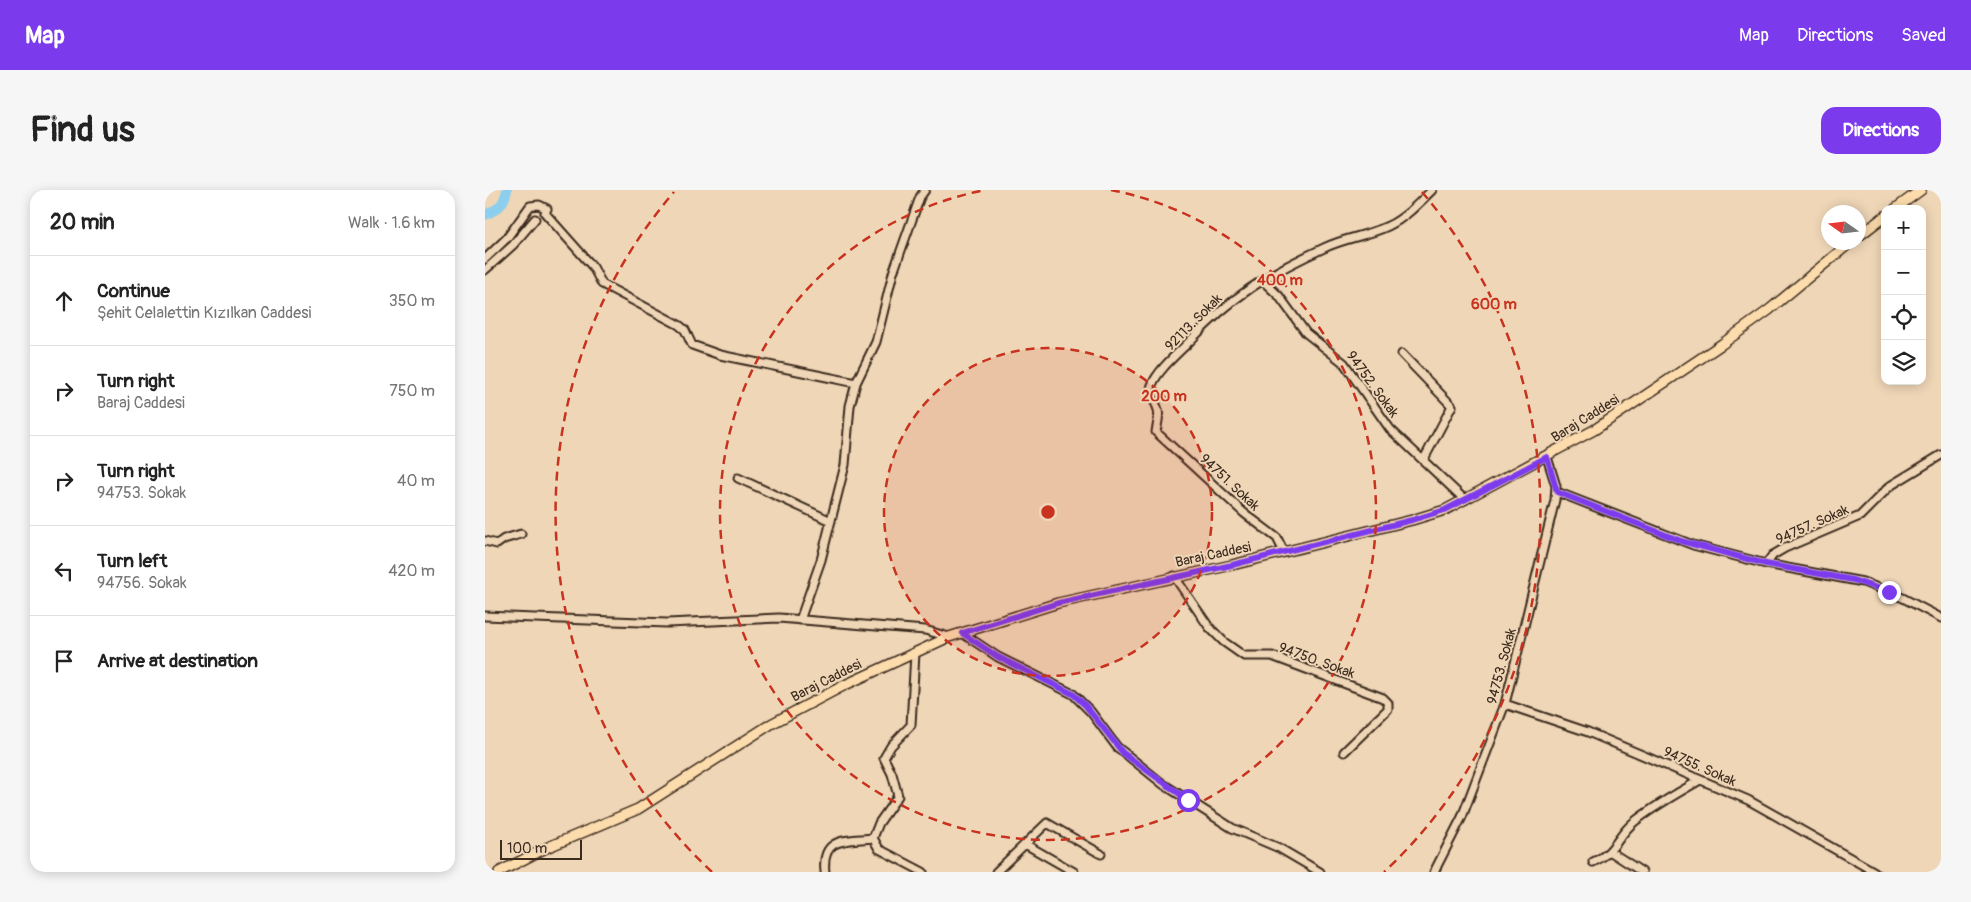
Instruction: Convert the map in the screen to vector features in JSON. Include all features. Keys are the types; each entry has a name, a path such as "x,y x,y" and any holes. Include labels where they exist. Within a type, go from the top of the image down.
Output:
{"main road":[{"path":"1900,205 1921,190"},
{"path":"1866,231 1881,219"},
{"name":"Baraj Caddesi","path":"499,872 546,848 638,809 771,724 845,685 949,637 1058,603 1283,552 1445,510 1547,457 1594,430 1722,344 1777,304 1841,250"}],"street":[{"path":"800,620 821,560 845,465 849,414 856,384 876,342 893,273 920,196 925,190"},
{"name":"92113. Sokak","path":"1156,432 1159,411 1151,392 1154,380 1221,309 1242,292 1263,281 1279,268 1329,245 1389,225 1416,206 1432,190"},
{"path":"485,259 507,238 530,206 539,205 547,209 545,212 593,267 602,284 679,325 685,330 692,345 720,355 856,384"},
{"path":"485,270 513,245 535,219"},
{"name":"94752. Sokak","path":"1263,281 1279,296 1306,333 1344,363 1390,429 1424,459 1465,500"},
{"path":"1402,354 1451,406 1424,459"},
{"name":"94751. Sokak","path":"1156,432 1244,513 1277,538 1283,552"},
{"name":"94757. Sokak","path":"1766,564 1773,556 1785,548 1860,516 1896,481 1941,455"},
{"name":"94753. Sokak","path":"1434,872 1462,817 1505,704 1557,492 1547,457"},
{"path":"738,478 831,521"},
{"path":"1557,492 1670,538 1766,564 1863,582 1903,598 1941,618"},
{"path":"485,541 497,544 505,539 521,534"},
{"name":"94750. Sokak","path":"1174,576 1209,627 1224,642 1244,656 1272,656 1383,698 1388,703 1388,709 1344,752"},
{"path":"485,616 667,623 779,618 925,630 949,637"},
{"path":"962,633 998,657 1073,694 1085,705 1123,753 1175,792 1231,828 1279,848 1320,872"},
{"path":"873,838 879,823 898,796 885,758 891,746 911,725 915,653"},
{"name":"94755. Sokak","path":"1505,704 1588,732 1748,800 1875,872"},
{"path":"1593,862 1611,852 1632,824 1700,780"},
{"path":"996,872 1047,823 1101,854"},
{"path":"825,872 824,861 831,846 839,840 873,838"},
{"path":"873,838 879,849 923,872"},
{"path":"1025,844 1074,872"},
{"path":"1611,852 1642,872"}],"waterway":[{"path":"485,215 494,211 500,205 507,190"}],"route":[{"path":"1188,800 1163,784 1123,753 1081,700 1073,694 998,657 962,633 1058,603 1119,588 1232,565 1412,520 1445,510 1547,457 1557,492 1670,538 1766,564 1863,582 1889,592"}]}
